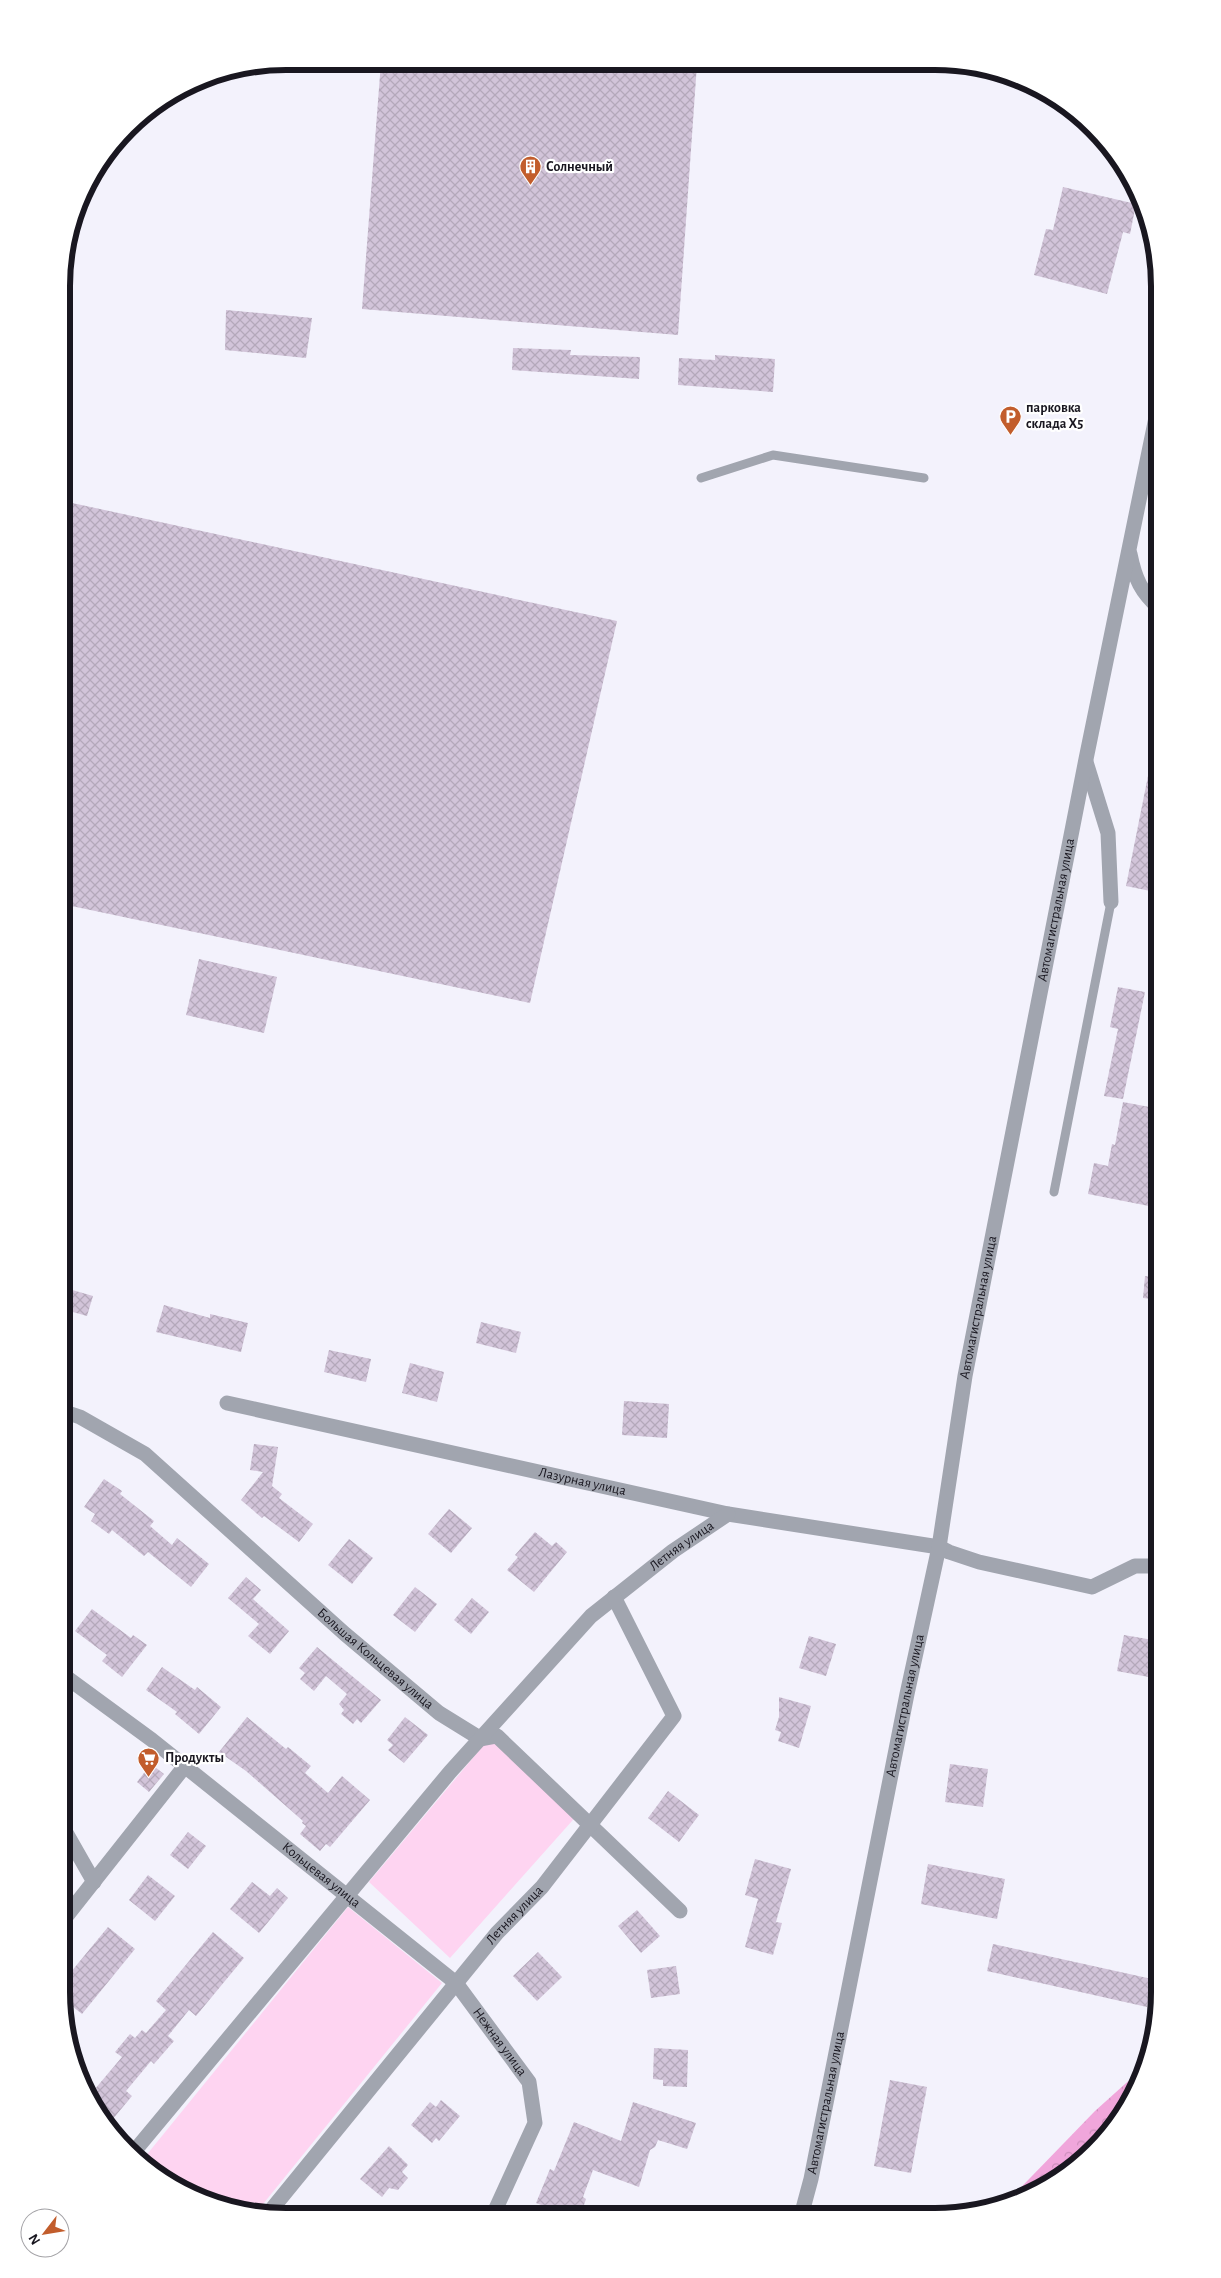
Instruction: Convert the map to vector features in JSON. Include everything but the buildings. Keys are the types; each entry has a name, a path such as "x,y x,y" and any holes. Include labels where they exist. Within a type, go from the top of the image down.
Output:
{"street":[{"name":"Автомагистральная улица","path":"802,2208 811,2179 906,1694 939,1547 965,1376 1086,758 1151,442"},
{"path":"1129,550 1134,574 1145,596 1151,601"},
{"path":"1086,758 1108,833 1111,902"},
{"name":"Лазурная улица","path":"227,1403 728,1514 939,1547 979,1562 1092,1587 1135,1566 1151,1566"},
{"name":"Большая Кольцевая улица","path":"70,1413 80,1416 145,1454 345,1634 439,1713 481,1739 498,1736 680,1912"},
{"name":"Летняя улица","path":"137,2148 346,1895 591,1616 673,1551 728,1514"},
{"name":"Летняя улица","path":"273,2208 497,1933 542,1887 674,1716 614,1597"},
{"name":"Кольцевая улица","path":"70,1680 185,1766 456,1983"},
{"path":"70,1911 185,1766"},
{"path":"70,1840 94,1882"},
{"name":"Нежная улица","path":"456,1983 529,2082 535,2123 497,2208"}],"lane":[{"path":"701,478 773,455 924,478"},
{"path":"1054,1192 1111,902"}],"shaded area":[{"path":"498,1728 580,1812 450,1958 369,1882"},
{"path":"348,1907 442,1983 261,2206 230,2201 203,2192 166,2172 146,2156"}],"green space":[{"path":"1135,2075 1115,2112 1088,2145 1055,2172 1016,2193 1095,2111"}],"place":[{"name":"Солнечный","path":"530,186"},
{"name":"парковка склада X5","path":"1010,435"},
{"name":"Продукты","path":"149,1777"}]}
